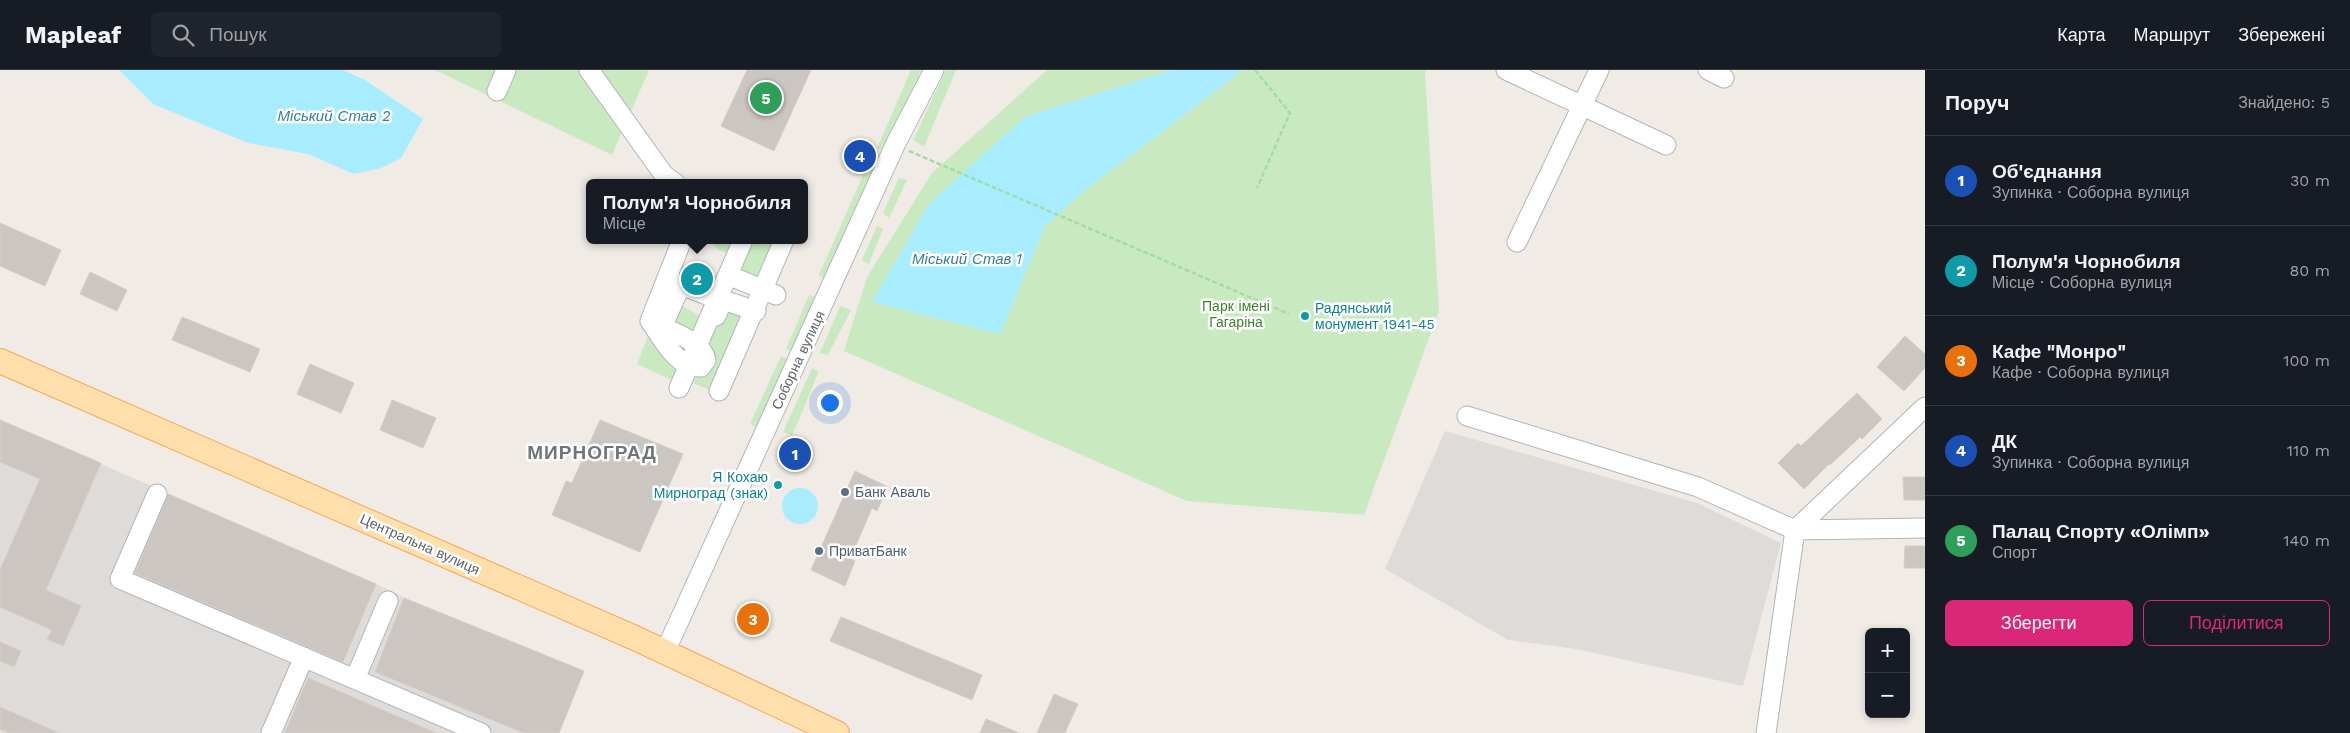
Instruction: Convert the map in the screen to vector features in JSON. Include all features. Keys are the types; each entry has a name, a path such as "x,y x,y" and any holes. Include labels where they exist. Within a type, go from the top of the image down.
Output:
{"main road":[{"name":"Центральна вулиця","path":"0,360 665,652 837,733"}],"street":[{"path":"497,91 506,70"},
{"path":"589,70 664,175 670,179"},
{"name":"Соборна вулиця","path":"665,652 895,146 934,70"},
{"path":"1506,70 1581,107 1666,145"},
{"path":"1517,242 1599,70"},
{"path":"681,244 673,283 656,324 674,356 694,367 701,367 706,360 704,353 697,346"},
{"path":"679,388 741,244"},
{"path":"719,391 782,244"},
{"path":"728,275 776,295"},
{"path":"673,283 717,299"},
{"path":"706,326 713,324 723,300 756,311"},
{"path":"1766,733 1795,530 1925,408"},
{"path":"1467,416 1698,487 1795,530 1925,528"},
{"path":"157,494 120,578 481,733"},
{"path":"355,679 388,601"},
{"path":"271,733 304,657"}],"path":[{"path":"1256,70 1290,112 1257,188"},
{"path":"895,146 1289,314"}],"shaded area":[{"path":"0,420 405,598 584,671 559,733 0,733"},
{"path":"1445,431 1697,503 1781,543 1743,686 1576,649 1508,640 1385,569"}],"green space":[{"path":"435,70 649,70 612,155"},
{"path":"911,70 921,70 885,151 877,148"},
{"path":"946,70 956,70 924,147 913,140"},
{"name":"Парк імені Гагаріна","path":"1047,70 1172,70 1025,117 1000,334 1045,226 1089,187 1243,70 1425,70 1439,311 1364,515 1187,501 844,351 867,277 932,173"},
{"path":"868,164 877,168 827,281 819,275"},
{"path":"899,178 907,180 889,218 883,213"},
{"path":"877,226 883,229 869,264 862,260"},
{"path":"713,244 737,244 731,255 717,249"},
{"path":"747,244 776,244 761,281 736,272"},
{"path":"809,295 819,298 793,352 786,349"},
{"path":"677,302 704,319 696,337 666,323"},
{"path":"725,305 746,317 714,392 693,383"},
{"path":"840,306 851,310 828,355 820,353"},
{"path":"650,331 678,366 671,380 637,364"},
{"path":"781,356 789,359 760,429 750,424"},
{"path":"812,368 819,371 792,436 783,432"}],"water":[{"name":"Міський Став 2","path":"119,70 343,70 365,80 423,119 401,158 381,168 354,174 308,154 248,143 153,104"},
{"name":"Міський Став 1","path":"1172,70 1243,70 1089,187 1045,226 1000,334 872,302 929,204 1025,117"},
{"path":"800,488 813,493 818,506 813,519 800,524 787,519 782,506 787,493"}],"building":[{"path":"747,70 811,70 774,151 721,126"},
{"path":"0,223 61,250 45,286 0,266"},
{"path":"90,272 127,290 117,311 80,294"},
{"path":"182,317 260,349 250,372 172,340"},
{"path":"1905,336 1925,354 1925,368 1904,391 1877,367"},
{"path":"310,364 354,383 341,413 297,394"},
{"path":"1857,393 1882,419 1862,439 1860,437 1829,464 1804,489 1778,463 1798,443 1801,446"},
{"path":"392,400 436,418 423,448 380,430"},
{"path":"0,420 101,463 46,590 81,606 63,646 47,639 52,630 0,607 0,570 40,479 0,462"},
{"path":"600,420 683,454 640,552 552,515 566,481 572,483"},
{"path":"855,471 888,487 877,511 872,508 850,559 855,561 845,586 811,570"},
{"path":"1903,477 1925,477 1925,500 1904,500"},
{"path":"168,494 376,584 343,662 135,573"},
{"path":"1905,546 1925,546 1925,568 1904,568"},
{"path":"404,598 584,671 559,733 524,733 375,672"},
{"path":"841,617 982,675 972,700 830,641"},
{"path":"0,642 21,651 14,667 0,661"},
{"path":"308,678 436,733 285,733"},
{"path":"1054,694 1078,704 1065,733 1037,733"},
{"path":"0,707 59,733 9,733 0,729"},
{"path":"986,719 1019,733 980,733"}],"place":[{"name":"Палац Спорту «Олімп»","path":"766,98"},
{"name":"ДК","path":"860,156"},
{"name":"Полум'я Чорнобиля","path":"697,279"},
{"name":"Радянський монумент 1941-45","path":"1305,316"},
{"name":"Об'єднання","path":"795,454"},
{"name":"Я Кохаю Мирноград (знак)","path":"778,485"},
{"name":"Банк Аваль","path":"845,492"},
{"name":"ПриватБанк","path":"819,551"},
{"name":"Кафе \"Монро\"","path":"753,619"}],"district":[{"name":"МИРНОГРАД","path":"592,452"}]}
